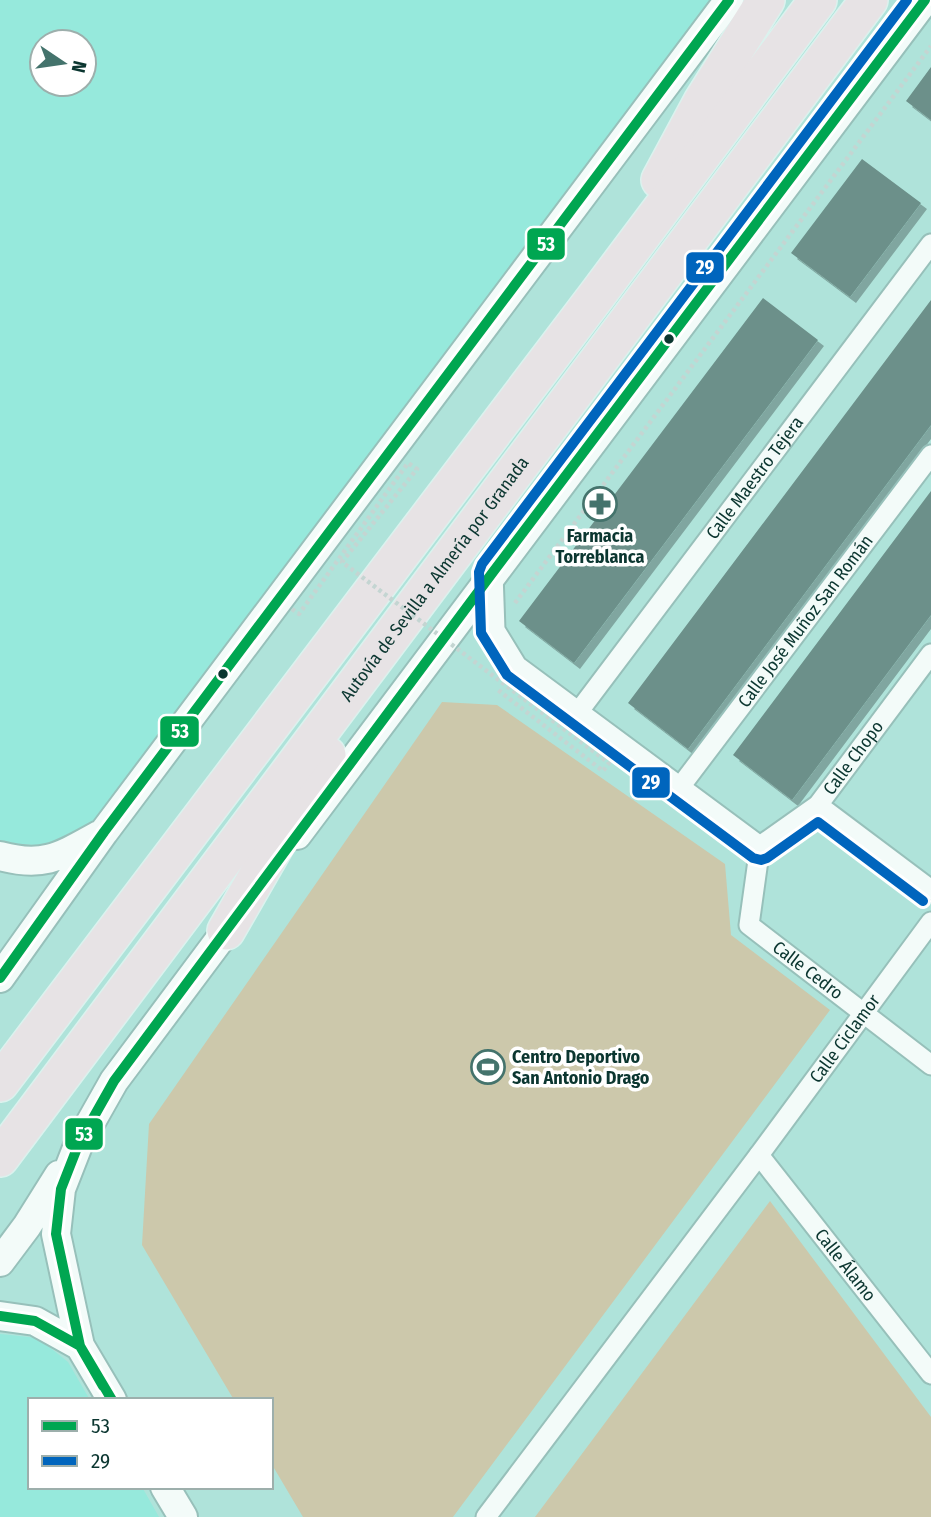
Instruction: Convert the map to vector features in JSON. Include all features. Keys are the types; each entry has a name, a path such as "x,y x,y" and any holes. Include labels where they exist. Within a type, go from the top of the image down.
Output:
{"highway":[{"path":"597,295 702,102 765,0"},
{"path":"0,1083 818,0"},
{"name":"Autovía de Sevilla a Almería por Granada","path":"0,1158 869,0"},
{"path":"226,930 406,617"}],"street":[{"path":"0,978 104,832 729,0"},
{"path":"0,1262 27,1226 114,1081 494,572 927,3"},
{"name":"Calle Maestro Tejera","path":"579,711 931,244"},
{"name":"Calle José Muñoz San Román","path":"680,787 931,455"},
{"path":"494,572 495,630 517,666 760,846"},
{"name":"Calle Chopo","path":"760,846 818,806 931,654"},
{"path":"818,806 931,890"},
{"path":"0,856 40,862 71,850 104,832"},
{"name":"Calle Cedro","path":"760,846 749,925 931,1065"},
{"name":"Calle Ciclamor","path":"486,1517 931,922"},
{"path":"79,1143 61,1189 56,1234 80,1346 111,1398"},
{"name":"Calle Álamo","path":"759,1155 931,1374"},
{"path":"0,1316 35,1321 80,1346"},
{"path":"166,1489 183,1517"}],"path":[{"path":"495,630 931,46"},
{"path":"292,609 299,614 408,463 416,469 342,562 609,763 603,771 498,690"}],"shaded area":[{"path":"0,0 717,0 97,821 53,846 0,843"},
{"name":"Centro Deportivo San Antonio Drago","path":"442,702 497,705 725,864 731,935 830,1010 453,1517 303,1517 273,1466 273,1398 233,1398 142,1245 149,1124"},
{"path":"770,1201 931,1417 931,1517 535,1517"},
{"path":"0,1334 38,1338 68,1362 89,1398 28,1398 28,1489 143,1489 159,1517 0,1517"}],"building":[{"path":"931,67 931,120 906,101"},
{"path":"862,159 921,203 850,297 791,253"},
{"path":"763,298 818,340 574,663 519,621"},
{"path":"931,300 931,425 688,749 628,703"},
{"path":"931,491 931,615 792,800 733,755"}],"transit line":[{"name":"53","path":"0,978 104,832 729,0"},
{"name":"29","path":"907,0 482,564 479,572 481,633 507,675 753,858 767,858 818,822 923,901"},
{"name":"53","path":"111,1398 80,1346 56,1234 61,1189 79,1143 114,1081 493,572 925,0"},
{"name":"53","path":"0,1316 35,1321 80,1346 103,1386"}],"place":[{"name":"Farmacia Torreblanca","path":"600,504"},
{"name":"Centro Deportivo San Antonio Drago","path":"488,1067"}]}
